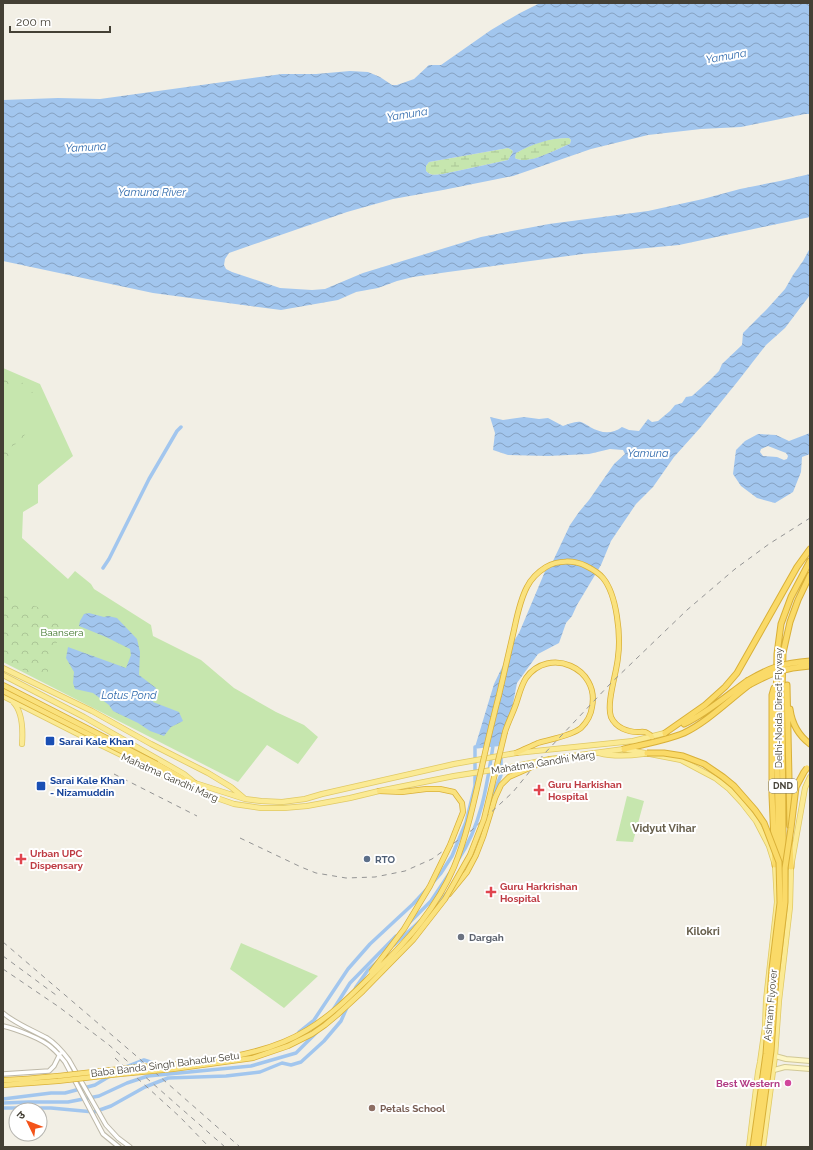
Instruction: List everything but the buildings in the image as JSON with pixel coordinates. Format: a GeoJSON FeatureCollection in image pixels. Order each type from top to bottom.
{"type":"FeatureCollection","features":[{"type":"Feature","properties":{"kind":"highway"},"geometry":{"type":"LineString","coordinates":[[664,733],[705,705],[725,687],[737,673],[797,567],[810,549]]}},
{"type":"Feature","properties":{"kind":"highway","name":"Delhi-Noida Direct Flyway"},"geometry":{"type":"LineString","coordinates":[[777,864],[777,654],[781,624],[791,596],[810,560]]}},
{"type":"Feature","properties":{"kind":"highway","name":"Baba Banda Singh Bahadur Setu"},"geometry":{"type":"LineString","coordinates":[[3,1080],[27,1079],[184,1063],[256,1052],[282,1043],[307,1031],[329,1015],[359,987],[400,948],[411,935],[430,910],[453,870],[472,814],[518,612],[527,587],[534,577],[546,567],[560,562],[579,563],[593,569],[609,586],[619,635],[618,657],[610,698],[611,717],[618,726],[628,731],[645,732],[652,737]]}},
{"type":"Feature","properties":{"kind":"highway"},"geometry":{"type":"LineString","coordinates":[[810,575],[798,600],[790,622],[783,653],[793,724],[802,737],[810,744]]}},
{"type":"Feature","properties":{"kind":"highway","name":"Delhi-Noida Direct Flyway"},"geometry":{"type":"LineString","coordinates":[[783,653],[783,831],[785,868]]}},
{"type":"Feature","properties":{"kind":"highway"},"geometry":{"type":"LineString","coordinates":[[664,733],[699,716],[764,671],[779,665],[810,661]]}},
{"type":"Feature","properties":{"kind":"highway","name":"Baba Banda Singh Bahadur Setu"},"geometry":{"type":"LineString","coordinates":[[3,1085],[173,1070],[226,1063],[253,1058],[288,1046],[312,1034],[325,1025],[350,1003],[413,940],[445,899],[463,870],[477,840],[484,819],[505,732],[521,688],[526,679],[532,672],[546,663],[564,664],[575,668],[584,676],[590,687],[593,698],[591,710],[586,722],[577,731],[536,744],[514,753]]}},
{"type":"Feature","properties":{"kind":"highway"},"geometry":{"type":"LineString","coordinates":[[624,749],[684,733],[712,714],[748,683],[780,670],[810,666]]}},
{"type":"Feature","properties":{"kind":"highway"},"geometry":{"type":"LineString","coordinates":[[776,678],[772,695],[772,795],[777,864]]}},
{"type":"Feature","properties":{"kind":"highway"},"geometry":{"type":"LineString","coordinates":[[3,685],[156,766],[184,783]]}},
{"type":"Feature","properties":{"kind":"highway"},"geometry":{"type":"LineString","coordinates":[[787,685],[788,792],[791,867]]}},
{"type":"Feature","properties":{"kind":"highway"},"geometry":{"type":"LineString","coordinates":[[3,690],[156,766],[195,783]]}},
{"type":"Feature","properties":{"kind":"highway"},"geometry":{"type":"LineString","coordinates":[[647,753],[664,752],[683,756],[704,764],[734,786],[764,823],[777,864]]}},
{"type":"Feature","properties":{"kind":"highway"},"geometry":{"type":"LineString","coordinates":[[445,899],[467,872],[476,855],[500,785],[509,777],[550,759]]}},
{"type":"Feature","properties":{"kind":"highway"},"geometry":{"type":"LineString","coordinates":[[785,868],[792,828],[796,787],[804,772],[809,767]]}},
{"type":"Feature","properties":{"kind":"highway"},"geometry":{"type":"LineString","coordinates":[[359,987],[386,955],[430,886],[450,845],[463,812],[462,803],[454,792],[440,789],[402,792],[379,791]]}},
{"type":"Feature","properties":{"kind":"highway","name":"Ashram Flyover"},"geometry":{"type":"LineString","coordinates":[[753,1147],[766,1054],[772,969],[780,903],[777,864]]}},
{"type":"Feature","properties":{"kind":"highway","name":"Ashram Flyover"},"geometry":{"type":"LineString","coordinates":[[758,1147],[770,1052],[776,977],[785,902],[785,868]]}},
{"type":"Feature","properties":{"kind":"main road"},"geometry":{"type":"LineString","coordinates":[[3,668],[92,712],[208,773],[231,787],[245,799]]}},
{"type":"Feature","properties":{"kind":"main road","name":"Mahatma Gandhi Marg"},"geometry":{"type":"LineString","coordinates":[[3,675],[184,774],[195,783],[245,799],[261,801],[282,802],[305,798],[454,764],[514,753],[633,741],[664,733]]}},
{"type":"Feature","properties":{"kind":"main road","name":"Mahatma Gandhi Marg"},"geometry":{"type":"LineString","coordinates":[[3,696],[76,734],[173,781],[184,783],[223,801],[261,808],[307,806],[454,776],[550,759],[624,749],[647,753]]}},
{"type":"Feature","properties":{"kind":"main road"},"geometry":{"type":"LineString","coordinates":[[10,699],[18,709],[22,730],[22,744]]}},
{"type":"Feature","properties":{"kind":"main road"},"geometry":{"type":"LineString","coordinates":[[76,734],[84,718]]}},
{"type":"Feature","properties":{"kind":"main road"},"geometry":{"type":"LineString","coordinates":[[597,753],[611,756],[621,756],[647,753]]}},
{"type":"Feature","properties":{"kind":"main road"},"geometry":{"type":"LineString","coordinates":[[763,1147],[774,1070],[790,907],[791,867],[805,788],[810,777]]}},
{"type":"Feature","properties":{"kind":"main road"},"geometry":{"type":"LineString","coordinates":[[749,1147],[765,1027],[777,902],[777,864]]}},
{"type":"Feature","properties":{"kind":"main road"},"geometry":{"type":"LineString","coordinates":[[769,977],[782,978]]}},
{"type":"Feature","properties":{"kind":"main road"},"geometry":{"type":"LineString","coordinates":[[775,1056],[786,1060],[810,1061]]}},
{"type":"Feature","properties":{"kind":"main road"},"geometry":{"type":"LineString","coordinates":[[774,1070],[785,1067],[810,1069]]}},
{"type":"Feature","properties":{"kind":"main road"},"geometry":{"type":"LineString","coordinates":[[750,1132],[765,1134]]}},
{"type":"Feature","properties":{"kind":"street"},"geometry":{"type":"LineString","coordinates":[[3,1013],[11,1019],[47,1038],[65,1062],[102,1134],[119,1147]]}},
{"type":"Feature","properties":{"kind":"street"},"geometry":{"type":"LineString","coordinates":[[3,1026],[15,1029],[47,1044],[69,1060],[106,1125],[118,1138],[130,1147]]}},
{"type":"Feature","properties":{"kind":"street"},"geometry":{"type":"LineString","coordinates":[[3,1074],[49,1071],[54,1066],[60,1054]]}},
{"type":"Feature","properties":{"kind":"street"},"geometry":{"type":"LineString","coordinates":[[70,1074],[76,1073]]}},
{"type":"Feature","properties":{"kind":"street"},"geometry":{"type":"LineString","coordinates":[[3,1085],[79,1078]]}},
{"type":"Feature","properties":{"kind":"green space"},"geometry":{"type":"Polygon","coordinates":[[[569,138],[571,140],[570,144],[542,156],[528,160],[515,158],[516,153],[529,146],[548,140],[569,138]]]}},
{"type":"Feature","properties":{"kind":"green space"},"geometry":{"type":"Polygon","coordinates":[[[508,148],[513,152],[508,160],[436,175],[426,171],[426,166],[429,162],[508,148]]]}},
{"type":"Feature","properties":{"kind":"green space","name":"Baansera"},"geometry":{"type":"Polygon","coordinates":[[[3,368],[40,384],[73,456],[38,485],[38,503],[23,512],[22,538],[68,579],[75,571],[91,584],[94,589],[151,625],[153,636],[201,660],[234,688],[276,712],[304,725],[318,737],[298,764],[267,745],[238,782],[3,662],[3,368]]]}},
{"type":"Feature","properties":{"kind":"green space"},"geometry":{"type":"Polygon","coordinates":[[[3,374],[17,379],[36,396],[31,400],[18,389],[3,383],[3,374]]]}},
{"type":"Feature","properties":{"kind":"green space"},"geometry":{"type":"Polygon","coordinates":[[[25,432],[26,433],[16,444],[8,448],[11,454],[3,462],[3,447],[14,441],[25,432]]]}},
{"type":"Feature","properties":{"kind":"green space"},"geometry":{"type":"Polygon","coordinates":[[[3,593],[50,612],[64,622],[45,681],[3,660],[3,593]]]}},
{"type":"Feature","properties":{"kind":"green space"},"geometry":{"type":"Polygon","coordinates":[[[627,796],[644,801],[633,842],[616,841],[627,796]]]}},
{"type":"Feature","properties":{"kind":"green space"},"geometry":{"type":"Polygon","coordinates":[[[241,943],[318,976],[284,1008],[230,969],[241,943]]]}},
{"type":"Feature","properties":{"kind":"water","name":"Yamuna River"},"geometry":{"type":"Polygon","coordinates":[[[540,3],[810,3],[810,114],[741,127],[701,129],[648,135],[591,149],[513,176],[393,199],[347,212],[229,253],[225,259],[224,265],[226,269],[280,288],[312,290],[325,289],[363,273],[481,237],[549,224],[648,211],[810,174],[810,217],[679,245],[583,254],[413,277],[378,288],[356,292],[338,300],[281,310],[153,293],[3,261],[3,100],[58,98],[100,99],[282,74],[316,74],[350,71],[368,72],[380,77],[392,85],[397,85],[414,79],[429,65],[441,65],[491,30],[540,3]],[[569,138],[548,140],[535,144],[516,153],[515,158],[527,160],[542,156],[570,144],[571,140],[569,138]],[[508,148],[429,162],[426,166],[426,171],[436,175],[508,160],[513,152],[508,148]]]}},
{"type":"Feature","properties":{"kind":"water","name":"Yamuna"},"geometry":{"type":"Polygon","coordinates":[[[810,248],[810,295],[785,328],[766,345],[700,428],[674,457],[653,487],[636,504],[611,541],[601,565],[572,616],[566,623],[559,643],[538,654],[517,683],[511,714],[502,744],[475,747],[494,684],[507,657],[510,647],[519,633],[546,569],[553,561],[570,525],[614,464],[625,454],[623,450],[610,449],[589,454],[548,456],[508,455],[493,450],[495,433],[490,417],[503,420],[524,417],[539,419],[548,418],[563,426],[574,422],[581,422],[602,432],[618,430],[622,427],[629,430],[639,431],[648,419],[652,422],[658,421],[675,405],[682,403],[686,397],[692,396],[710,380],[719,371],[722,364],[742,345],[743,333],[785,289],[810,248]]]}},
{"type":"Feature","properties":{"kind":"water"},"geometry":{"type":"Polygon","coordinates":[[[810,433],[810,454],[802,457],[801,472],[793,492],[775,503],[757,498],[741,486],[733,474],[736,450],[745,441],[758,434],[776,435],[789,441],[810,433]],[[768,446],[761,449],[760,452],[763,456],[777,457],[784,460],[787,459],[788,456],[786,453],[768,446]]]}},
{"type":"Feature","properties":{"kind":"water","name":"Lotus Pond"},"geometry":{"type":"Polygon","coordinates":[[[89,613],[104,617],[108,616],[117,618],[137,639],[140,652],[139,675],[156,688],[153,702],[179,712],[183,721],[171,727],[164,736],[150,731],[138,723],[113,711],[109,705],[93,693],[75,689],[73,683],[74,672],[66,658],[68,647],[126,668],[131,655],[130,649],[79,626],[84,614],[89,613]]]}},
{"type":"Feature","properties":{"kind":"waterway"},"geometry":{"type":"LineString","coordinates":[[103,568],[149,479],[177,431],[181,427]]}},
{"type":"Feature","properties":{"kind":"waterway"},"geometry":{"type":"LineString","coordinates":[[434,881],[452,856],[466,822],[475,786],[475,747],[502,744],[502,746]]}},
{"type":"Feature","properties":{"kind":"waterway"},"geometry":{"type":"LineString","coordinates":[[458,860],[466,847],[478,820],[493,746]]}},
{"type":"Feature","properties":{"kind":"waterway"},"geometry":{"type":"LineString","coordinates":[[489,804],[501,775],[501,754]]}},
{"type":"Feature","properties":{"kind":"waterway"},"geometry":{"type":"LineString","coordinates":[[409,923],[431,901],[449,874]]}},
{"type":"Feature","properties":{"kind":"waterway"},"geometry":{"type":"LineString","coordinates":[[299,1032],[314,1020],[348,969],[370,944],[426,890]]}},
{"type":"Feature","properties":{"kind":"waterway"},"geometry":{"type":"LineString","coordinates":[[430,912],[438,905],[446,894]]}},
{"type":"Feature","properties":{"kind":"waterway"},"geometry":{"type":"LineString","coordinates":[[394,945],[420,921]]}},
{"type":"Feature","properties":{"kind":"waterway"},"geometry":{"type":"LineString","coordinates":[[333,1010],[350,983],[396,936]]}},
{"type":"Feature","properties":{"kind":"waterway"},"geometry":{"type":"LineString","coordinates":[[3,1108],[51,1108],[94,1112],[111,1106],[145,1087],[168,1078],[226,1076],[260,1072],[282,1063],[291,1065],[301,1062],[324,1041],[341,1021],[356,987],[368,970],[378,961]]}},
{"type":"Feature","properties":{"kind":"waterway"},"geometry":{"type":"LineString","coordinates":[[3,1103],[68,1102],[99,1096],[127,1083],[148,1076],[251,1066],[296,1053],[318,1031]]}},
{"type":"Feature","properties":{"kind":"waterway"},"geometry":{"type":"LineString","coordinates":[[245,1057],[261,1053],[269,1049]]}},
{"type":"Feature","properties":{"kind":"waterway"},"geometry":{"type":"LineString","coordinates":[[126,1067],[144,1060],[160,1065]]}},
{"type":"Feature","properties":{"kind":"waterway"},"geometry":{"type":"LineString","coordinates":[[3,1099],[51,1093],[65,1093],[95,1085],[120,1070]]}},
{"type":"Feature","properties":{"kind":"railway"},"geometry":{"type":"LineString","coordinates":[[240,838],[316,873],[346,878],[375,877],[405,871],[432,859],[472,830],[513,792],[544,754],[610,684],[687,610],[735,569],[769,544],[810,518]]}},
{"type":"Feature","properties":{"kind":"railway"},"geometry":{"type":"LineString","coordinates":[[114,774],[197,816]]}},
{"type":"Feature","properties":{"kind":"railway"},"geometry":{"type":"LineString","coordinates":[[3,942],[240,1147]]}},
{"type":"Feature","properties":{"kind":"railway"},"geometry":{"type":"LineString","coordinates":[[3,956],[56,995]]}},
{"type":"Feature","properties":{"kind":"railway"},"geometry":{"type":"LineString","coordinates":[[3,969],[59,1007],[109,1045],[225,1147]]}},
{"type":"Feature","properties":{"kind":"railway"},"geometry":{"type":"LineString","coordinates":[[115,1058],[180,1117],[209,1147]]}},
{"type":"Feature","properties":{"kind":"place","name":"Sarai Kale Khan"},"geometry":{"type":"Point","coordinates":[50,741]}},
{"type":"Feature","properties":{"kind":"place","name":"Sarai Kale Khan - Nizamuddin"},"geometry":{"type":"Point","coordinates":[41,786]}},
{"type":"Feature","properties":{"kind":"place","name":"Guru Harkishan Hospital"},"geometry":{"type":"Point","coordinates":[539,790]}},
{"type":"Feature","properties":{"kind":"place","name":"Urban UPC Dispensary"},"geometry":{"type":"Point","coordinates":[21,859]}},
{"type":"Feature","properties":{"kind":"place","name":"RTO"},"geometry":{"type":"Point","coordinates":[367,859]}},
{"type":"Feature","properties":{"kind":"place","name":"Guru Harkrishan Hospital"},"geometry":{"type":"Point","coordinates":[491,892]}},
{"type":"Feature","properties":{"kind":"place","name":"Dargah"},"geometry":{"type":"Point","coordinates":[461,937]}},
{"type":"Feature","properties":{"kind":"place","name":"Best Western"},"geometry":{"type":"Point","coordinates":[788,1083]}},
{"type":"Feature","properties":{"kind":"place","name":"Petals School"},"geometry":{"type":"Point","coordinates":[372,1108]}},
{"type":"Feature","properties":{"kind":"district","name":"Vidyut Vihar"},"geometry":{"type":"Point","coordinates":[664,828]}},
{"type":"Feature","properties":{"kind":"district","name":"Kilokri"},"geometry":{"type":"Point","coordinates":[703,931]}}]}
